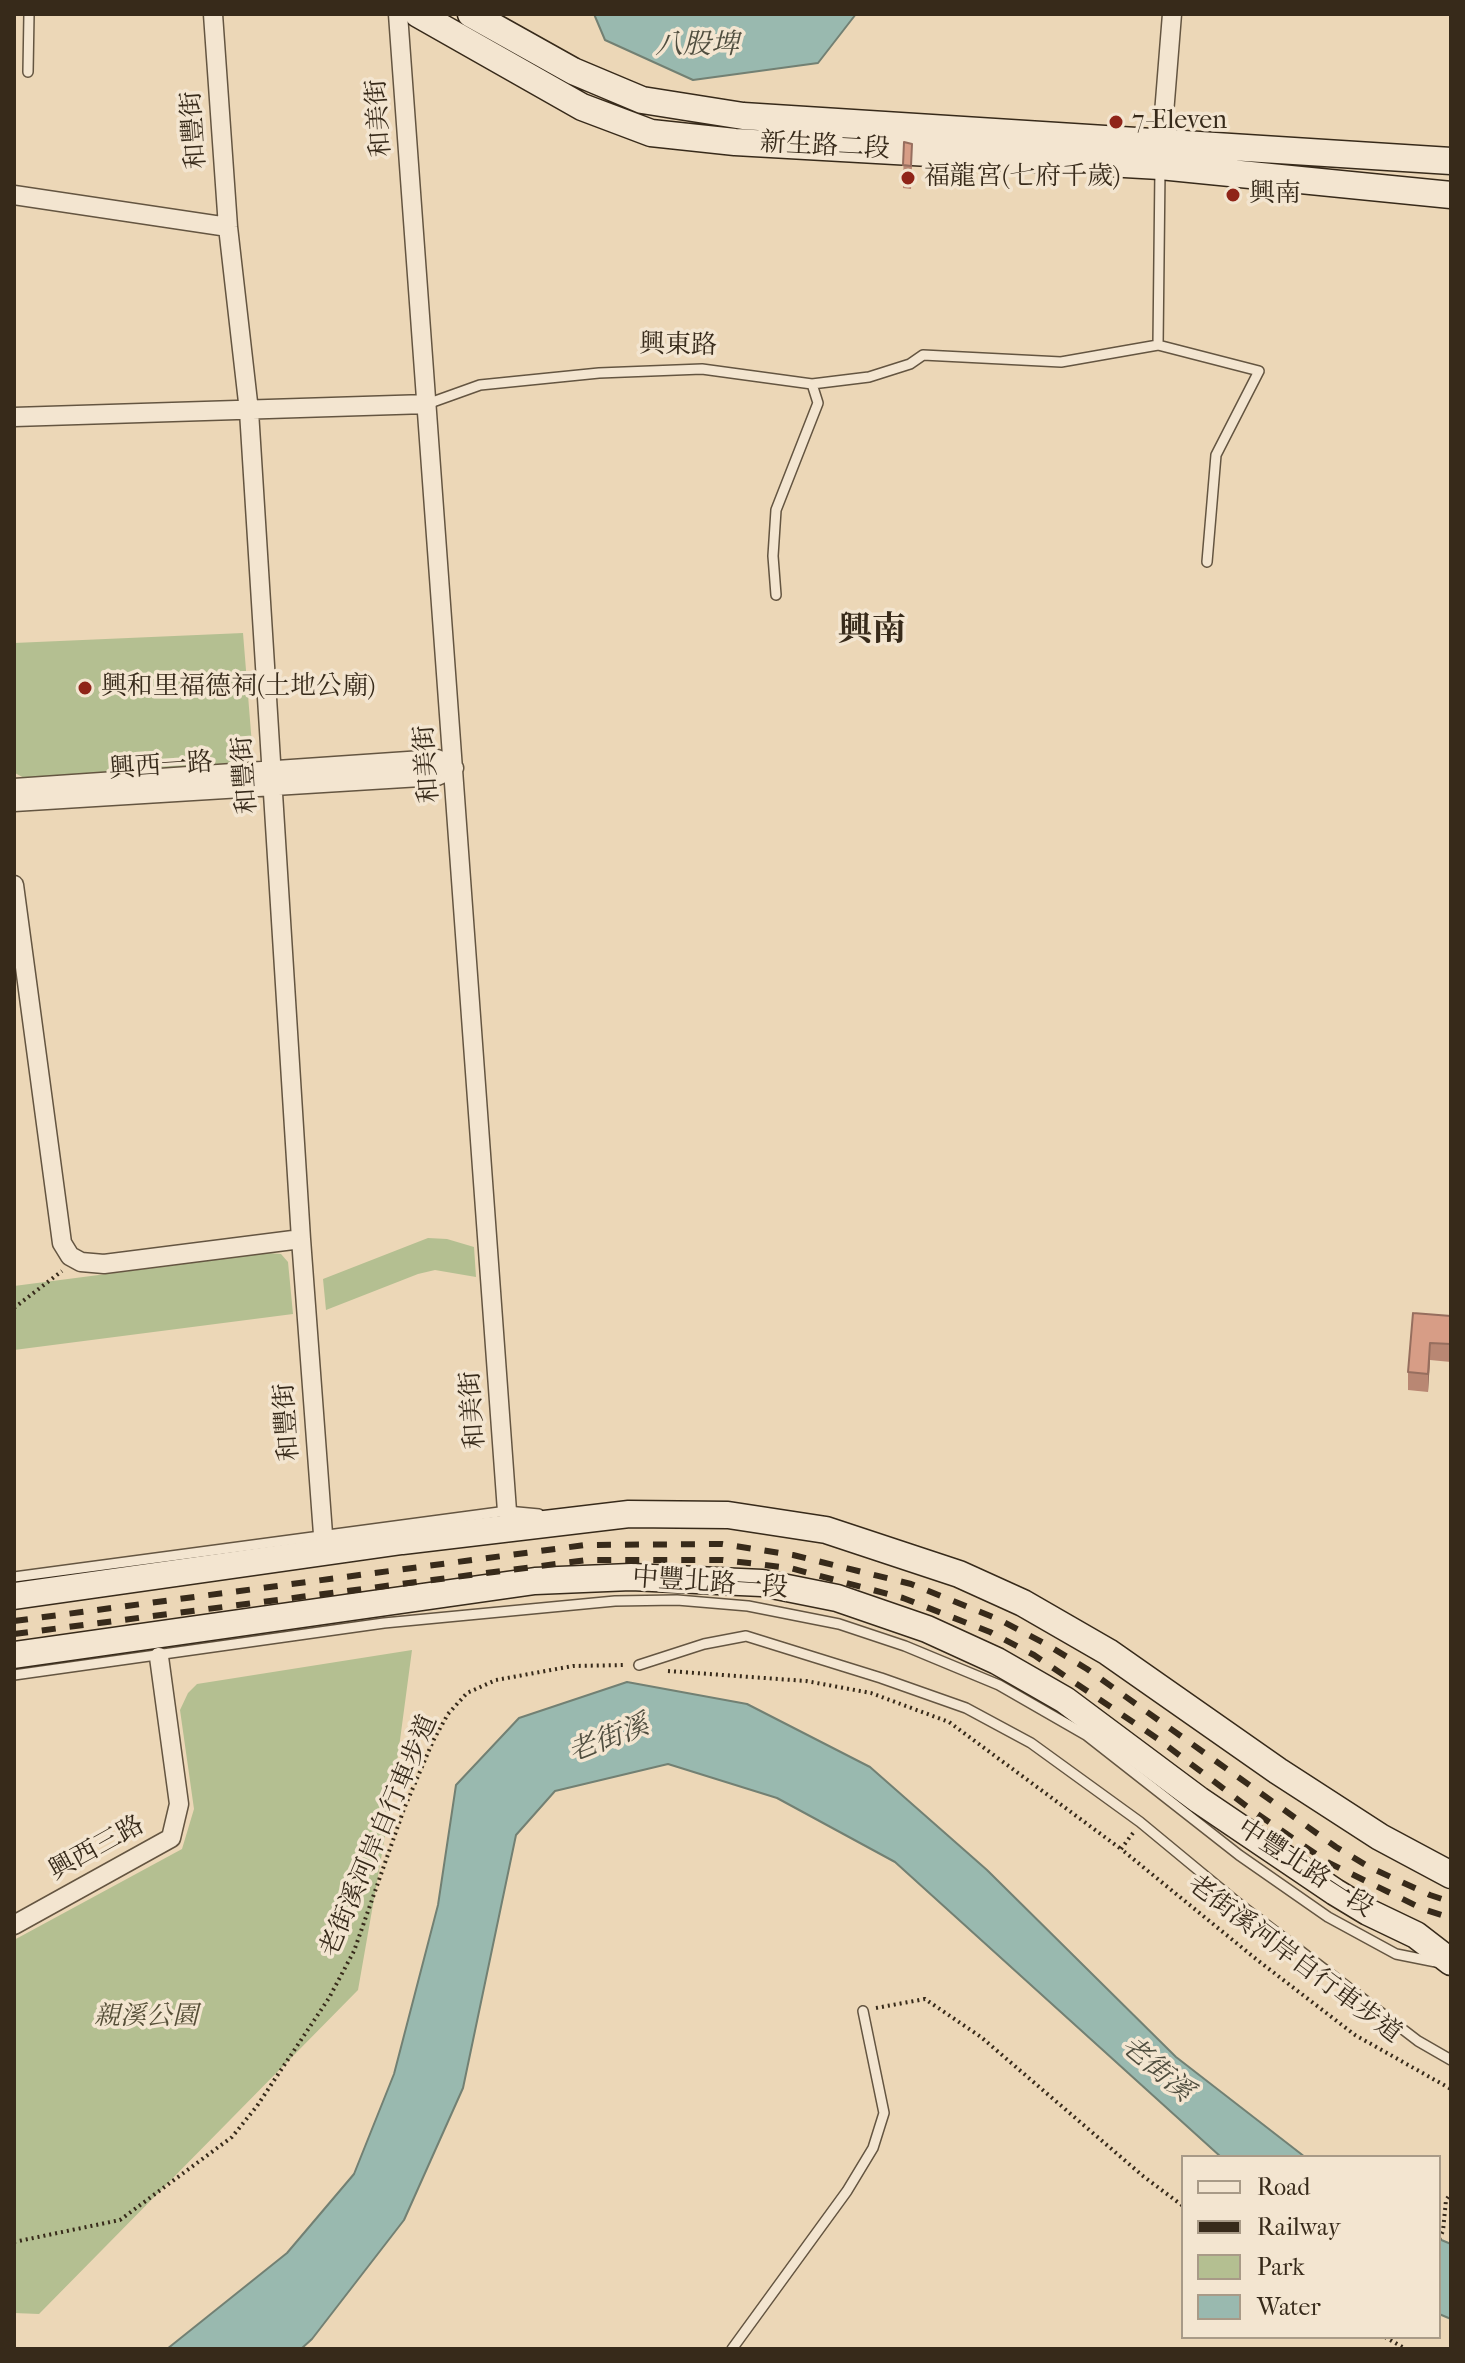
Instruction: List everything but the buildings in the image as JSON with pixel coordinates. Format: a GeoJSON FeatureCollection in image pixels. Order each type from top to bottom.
{"type":"FeatureCollection","features":[{"type":"Feature","properties":{"kind":"main road","name":"新生路二段"},"geometry":{"type":"LineString","coordinates":[[418,14],[582,107],[651,133],[735,142],[1451,161]]}},
{"type":"Feature","properties":{"kind":"main road","name":"新生路二段"},"geometry":{"type":"LineString","coordinates":[[471,14],[573,71],[642,100],[743,116],[1161,153],[1451,195]]}},
{"type":"Feature","properties":{"kind":"main road"},"geometry":{"type":"LineString","coordinates":[[14,1596],[402,1541],[629,1514],[728,1515],[826,1530],[959,1574],[1023,1603],[1108,1652],[1278,1771],[1380,1837],[1451,1875]]}},
{"type":"Feature","properties":{"kind":"main road","name":"中豐北路一段"},"geometry":{"type":"LineString","coordinates":[[14,1655],[535,1581],[631,1577],[762,1583],[837,1598],[927,1629],[997,1661],[1065,1700],[1199,1800],[1368,1912],[1416,1935],[1451,1963]]}},
{"type":"Feature","properties":{"kind":"street","name":"和豐街"},"geometry":{"type":"LineString","coordinates":[[213,14],[228,227],[249,411],[301,1239],[323,1534]]}},
{"type":"Feature","properties":{"kind":"street","name":"和美街"},"geometry":{"type":"LineString","coordinates":[[398,14],[507,1511]]}},
{"type":"Feature","properties":{"kind":"street"},"geometry":{"type":"LineString","coordinates":[[1161,153],[1172,14]]}},
{"type":"Feature","properties":{"kind":"street"},"geometry":{"type":"LineString","coordinates":[[14,195],[228,227]]}},
{"type":"Feature","properties":{"kind":"street","name":"興東路"},"geometry":{"type":"LineString","coordinates":[[14,417],[427,404]]}},
{"type":"Feature","properties":{"kind":"street","name":"興西一路"},"geometry":{"type":"LineString","coordinates":[[14,802],[272,778],[437,776],[454,768]]}},
{"type":"Feature","properties":{"kind":"street"},"geometry":{"type":"LineString","coordinates":[[14,788],[272,778]]}},
{"type":"Feature","properties":{"kind":"street"},"geometry":{"type":"LineString","coordinates":[[14,885],[62,1243],[70,1256],[104,1264],[301,1239]]}},
{"type":"Feature","properties":{"kind":"street","name":"興西三路"},"geometry":{"type":"LineString","coordinates":[[14,1925],[171,1838],[179,1804],[159,1657]]}},
{"type":"Feature","properties":{"kind":"lane"},"geometry":{"type":"LineString","coordinates":[[28,72],[29,14]]}},
{"type":"Feature","properties":{"kind":"lane"},"geometry":{"type":"LineString","coordinates":[[1161,153],[1158,345],[1259,371],[1216,455],[1207,562]]}},
{"type":"Feature","properties":{"kind":"lane","name":"興東路"},"geometry":{"type":"LineString","coordinates":[[427,404],[480,385],[599,373],[702,369],[812,384],[869,377],[910,364],[923,355],[1061,362],[1158,345]]}},
{"type":"Feature","properties":{"kind":"lane"},"geometry":{"type":"LineString","coordinates":[[776,595],[773,556],[776,510],[818,403],[812,384]]}},
{"type":"Feature","properties":{"kind":"lane"},"geometry":{"type":"LineString","coordinates":[[14,1577],[507,1511],[586,1519]]}},
{"type":"Feature","properties":{"kind":"lane","name":"中豐北路一段"},"geometry":{"type":"LineString","coordinates":[[14,1675],[384,1623],[615,1601],[677,1600],[748,1606],[839,1624],[905,1646],[999,1685],[1086,1735],[1239,1855],[1328,1917],[1396,1954],[1451,1963]]}},
{"type":"Feature","properties":{"kind":"lane"},"geometry":{"type":"LineString","coordinates":[[639,1665],[704,1644],[746,1636],[966,1708],[1031,1743],[1140,1822],[1238,1903],[1418,2041],[1451,2060]]}},
{"type":"Feature","properties":{"kind":"lane"},"geometry":{"type":"LineString","coordinates":[[732,2349],[847,2191],[873,2148],[884,2113],[863,2011]]}},
{"type":"Feature","properties":{"kind":"path"},"geometry":{"type":"LineString","coordinates":[[14,1308],[76,1259]]}},
{"type":"Feature","properties":{"kind":"path","name":"老街溪河岸自行車步道"},"geometry":{"type":"LineString","coordinates":[[14,2242],[120,2220],[232,2137],[257,2106],[329,1998],[354,1951],[404,1809],[448,1714],[467,1693],[496,1680],[573,1666],[639,1665],[655,1671],[806,1681],[858,1691],[949,1722],[1121,1849],[1355,2035],[1451,2089]]}},
{"type":"Feature","properties":{"kind":"path"},"geometry":{"type":"LineString","coordinates":[[1121,1849],[1140,1822]]}},
{"type":"Feature","properties":{"kind":"path"},"geometry":{"type":"LineString","coordinates":[[863,2011],[925,1999],[981,2037],[1143,2176],[1181,2204]]}},
{"type":"Feature","properties":{"kind":"path"},"geometry":{"type":"LineString","coordinates":[[1441,2235],[1446,2200],[1451,2193]]}},
{"type":"Feature","properties":{"kind":"path"},"geometry":{"type":"LineString","coordinates":[[1395,2340],[1406,2349]]}},
{"type":"Feature","properties":{"kind":"green space"},"geometry":{"type":"Polygon","coordinates":[[[243,633],[252,745],[242,763],[26,779],[15,773],[14,643],[243,633]]]}},
{"type":"Feature","properties":{"kind":"green space"},"geometry":{"type":"Polygon","coordinates":[[[428,1238],[447,1239],[474,1247],[476,1277],[435,1270],[326,1310],[323,1279],[428,1238]]]}},
{"type":"Feature","properties":{"kind":"green space"},"geometry":{"type":"Polygon","coordinates":[[[268,1253],[281,1254],[288,1262],[293,1314],[14,1350],[14,1286],[268,1253]]]}},
{"type":"Feature","properties":{"kind":"green space","name":"親溪公園"},"geometry":{"type":"Polygon","coordinates":[[[412,1650],[394,1785],[358,1990],[39,2314],[14,2313],[14,1940],[182,1849],[194,1809],[180,1710],[188,1693],[197,1684],[412,1650]]]}},
{"type":"Feature","properties":{"kind":"water","name":"八股埤"},"geometry":{"type":"Polygon","coordinates":[[[594,14],[856,14],[818,63],[693,80],[605,40],[594,14]]]}},
{"type":"Feature","properties":{"kind":"water","name":"老街溪"},"geometry":{"type":"Polygon","coordinates":[[[627,1682],[747,1704],[870,1767],[987,1870],[1176,2057],[1302,2155],[1219,2155],[895,1862],[777,1798],[668,1764],[555,1791],[516,1835],[463,2088],[404,2220],[312,2339],[301,2349],[167,2349],[287,2253],[354,2174],[394,2074],[438,1905],[456,1785],[519,1718],[627,1682]]]}},
{"type":"Feature","properties":{"kind":"water"},"geometry":{"type":"Polygon","coordinates":[[[1441,2240],[1451,2244],[1451,2319],[1441,2315],[1441,2240]]]}},
{"type":"Feature","properties":{"kind":"railway"},"geometry":{"type":"LineString","coordinates":[[14,1621],[585,1545],[722,1544],[793,1555],[911,1584],[998,1619],[1044,1643],[1087,1669],[1336,1847],[1369,1867],[1451,1902]]}},
{"type":"Feature","properties":{"kind":"railway"},"geometry":{"type":"LineString","coordinates":[[14,1634],[587,1560],[723,1560],[790,1568],[903,1598],[990,1632],[1034,1655],[1158,1739],[1253,1811],[1329,1863],[1423,1909],[1451,1918]]}},
{"type":"Feature","properties":{"kind":"place","name":"7-Eleven"},"geometry":{"type":"Point","coordinates":[1116,122]}},
{"type":"Feature","properties":{"kind":"place","name":"福龍宮(七府千歲)"},"geometry":{"type":"Point","coordinates":[908,178]}},
{"type":"Feature","properties":{"kind":"place","name":"興南"},"geometry":{"type":"Point","coordinates":[1233,195]}},
{"type":"Feature","properties":{"kind":"place","name":"興和里福德祠(土地公廟)"},"geometry":{"type":"Point","coordinates":[85,688]}},
{"type":"Feature","properties":{"kind":"district","name":"興南"},"geometry":{"type":"Point","coordinates":[872,632]}}]}
